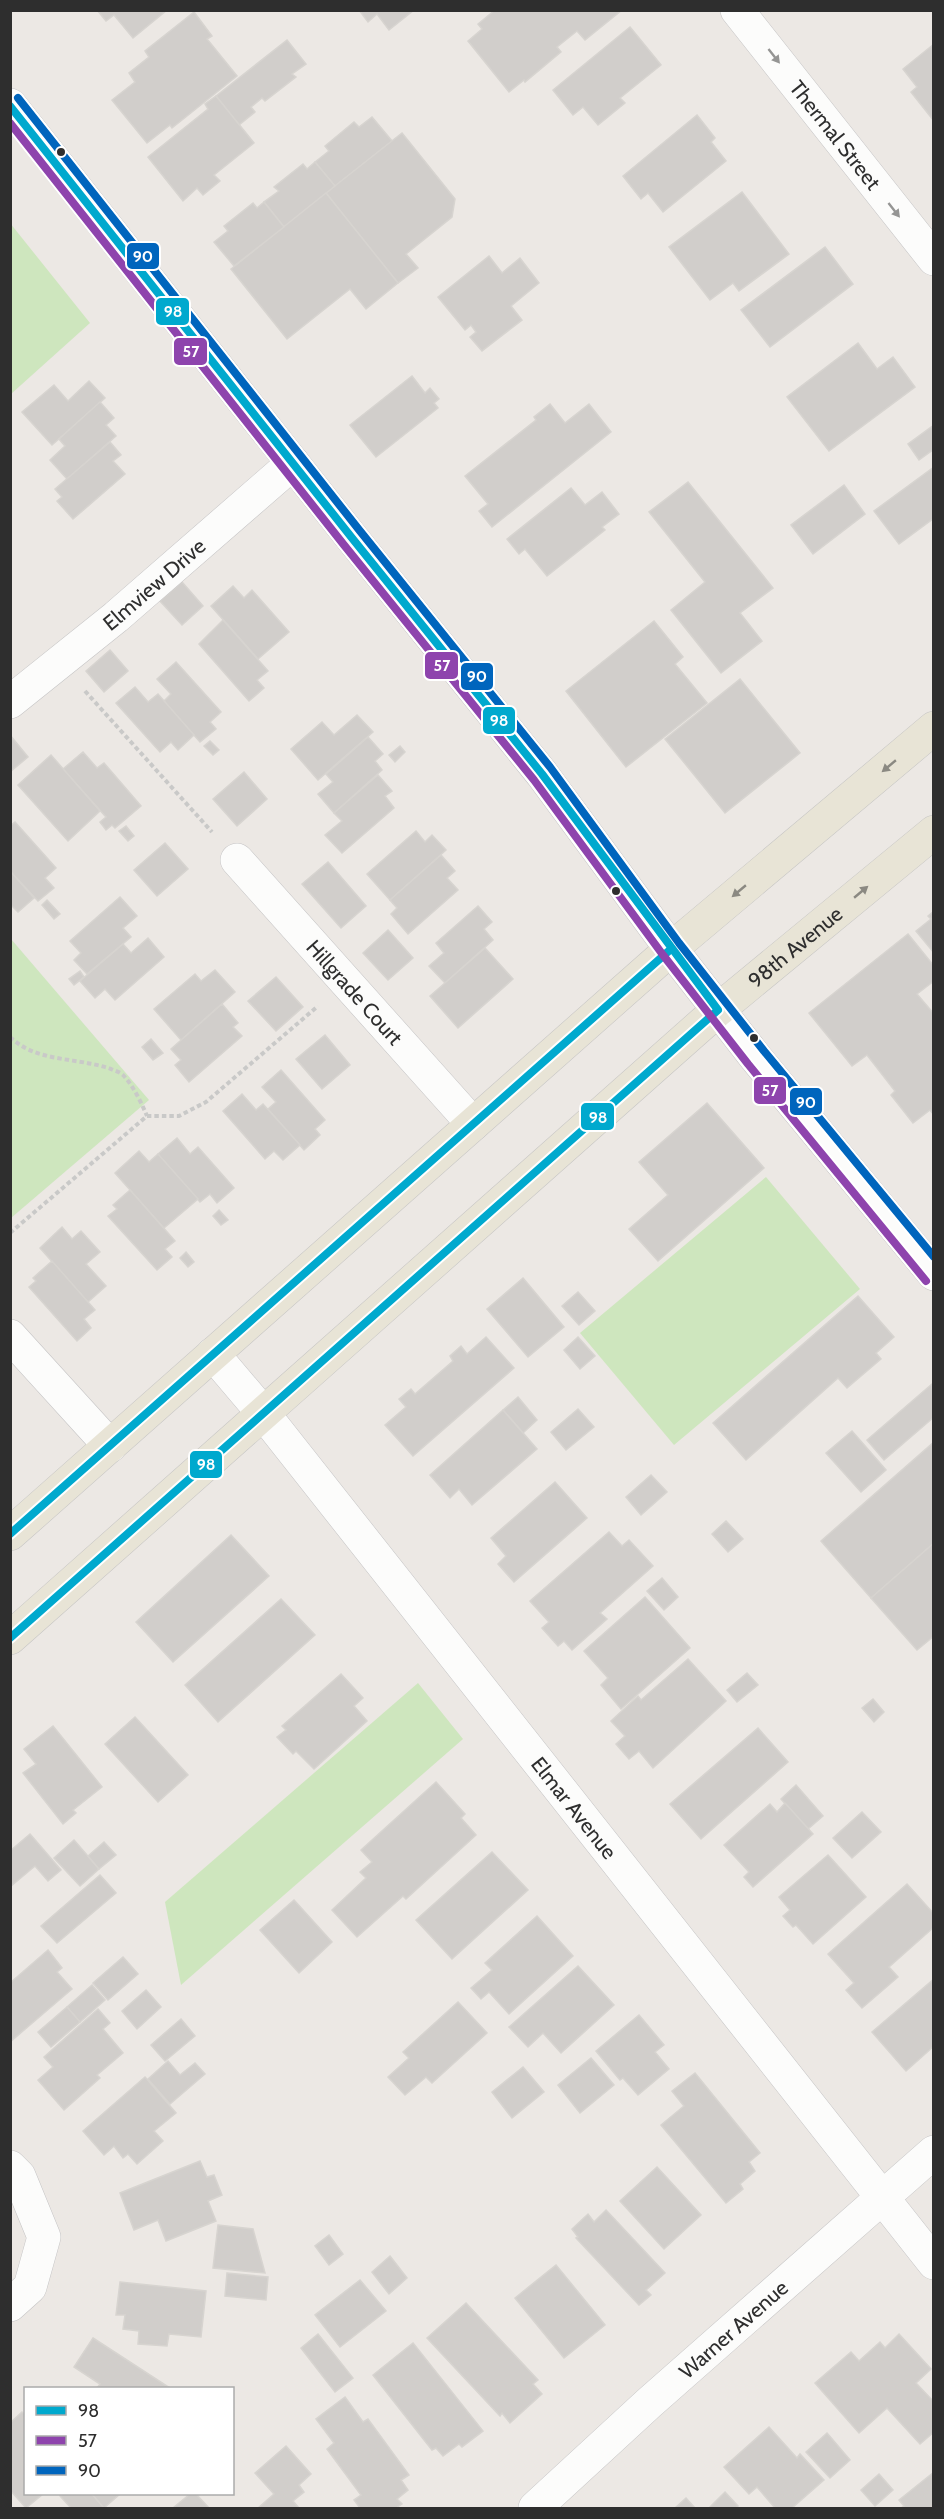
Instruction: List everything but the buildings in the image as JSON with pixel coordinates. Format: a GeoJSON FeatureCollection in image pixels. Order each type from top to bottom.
{"type":"FeatureCollection","features":[{"type":"Feature","properties":{"kind":"main road"},"geometry":{"type":"LineString","coordinates":[[10,1534],[671,949],[933,728]]}},
{"type":"Feature","properties":{"kind":"main road","name":"98th Avenue"},"geometry":{"type":"LineString","coordinates":[[10,1638],[718,1010],[933,832]]}},
{"type":"Feature","properties":{"kind":"street","name":"Thermal Street"},"geometry":{"type":"LineString","coordinates":[[737,10],[933,259]]}},
{"type":"Feature","properties":{"kind":"street"},"geometry":{"type":"LineString","coordinates":[[10,105],[542,774],[718,1010],[933,1274]]}},
{"type":"Feature","properties":{"kind":"street","name":"Elmview Drive"},"geometry":{"type":"LineString","coordinates":[[10,702],[116,617],[293,463]]}},
{"type":"Feature","properties":{"kind":"street","name":"Hillgrade Court"},"geometry":{"type":"LineString","coordinates":[[237,860],[473,1124]]}},
{"type":"Feature","properties":{"kind":"street"},"geometry":{"type":"LineString","coordinates":[[10,1336],[110,1446]]}},
{"type":"Feature","properties":{"kind":"street","name":"Elmar Avenue"},"geometry":{"type":"LineString","coordinates":[[213,1354],[263,1413],[933,2263]]}},
{"type":"Feature","properties":{"kind":"street","name":"Warner Avenue"},"geometry":{"type":"LineString","coordinates":[[535,2508],[649,2403],[933,2152]]}},
{"type":"Feature","properties":{"kind":"street"},"geometry":{"type":"LineString","coordinates":[[10,2167],[19,2176],[44,2237],[30,2287],[10,2304]]}},
{"type":"Feature","properties":{"kind":"path"},"geometry":{"type":"LineString","coordinates":[[61,663],[237,860]]}},
{"type":"Feature","properties":{"kind":"path"},"geometry":{"type":"LineString","coordinates":[[10,1233],[147,1116],[179,1116],[206,1102],[345,982]]}},
{"type":"Feature","properties":{"kind":"path"},"geometry":{"type":"LineString","coordinates":[[10,1036],[21,1047],[59,1059],[97,1064],[122,1074],[136,1093],[147,1116]]}},
{"type":"Feature","properties":{"kind":"green space"},"geometry":{"type":"Polygon","coordinates":[[[10,223],[90,323],[11,394],[10,394],[10,223]]]}},
{"type":"Feature","properties":{"kind":"green space"},"geometry":{"type":"Polygon","coordinates":[[[11,939],[149,1100],[10,1218],[11,939]]]}},
{"type":"Feature","properties":{"kind":"green space"},"geometry":{"type":"Polygon","coordinates":[[[766,1177],[860,1289],[674,1445],[580,1333],[766,1177]]]}},
{"type":"Feature","properties":{"kind":"green space"},"geometry":{"type":"Polygon","coordinates":[[[418,1683],[463,1739],[181,1985],[165,1902],[418,1683]]]}},
{"type":"Feature","properties":{"kind":"transit line","name":"90"},"geometry":{"type":"LineString","coordinates":[[18,98],[360,531],[550,767],[679,943],[764,1051],[934,1257]]}},
{"type":"Feature","properties":{"kind":"transit line","name":"98"},"geometry":{"type":"LineString","coordinates":[[10,106],[542,774],[718,1010],[10,1638]]}},
{"type":"Feature","properties":{"kind":"transit line","name":"57"},"geometry":{"type":"LineString","coordinates":[[10,123],[344,545],[534,780],[663,955],[748,1064],[926,1281]]}},
{"type":"Feature","properties":{"kind":"transit line","name":"98"},"geometry":{"type":"LineString","coordinates":[[10,1534],[671,949]]}}]}
